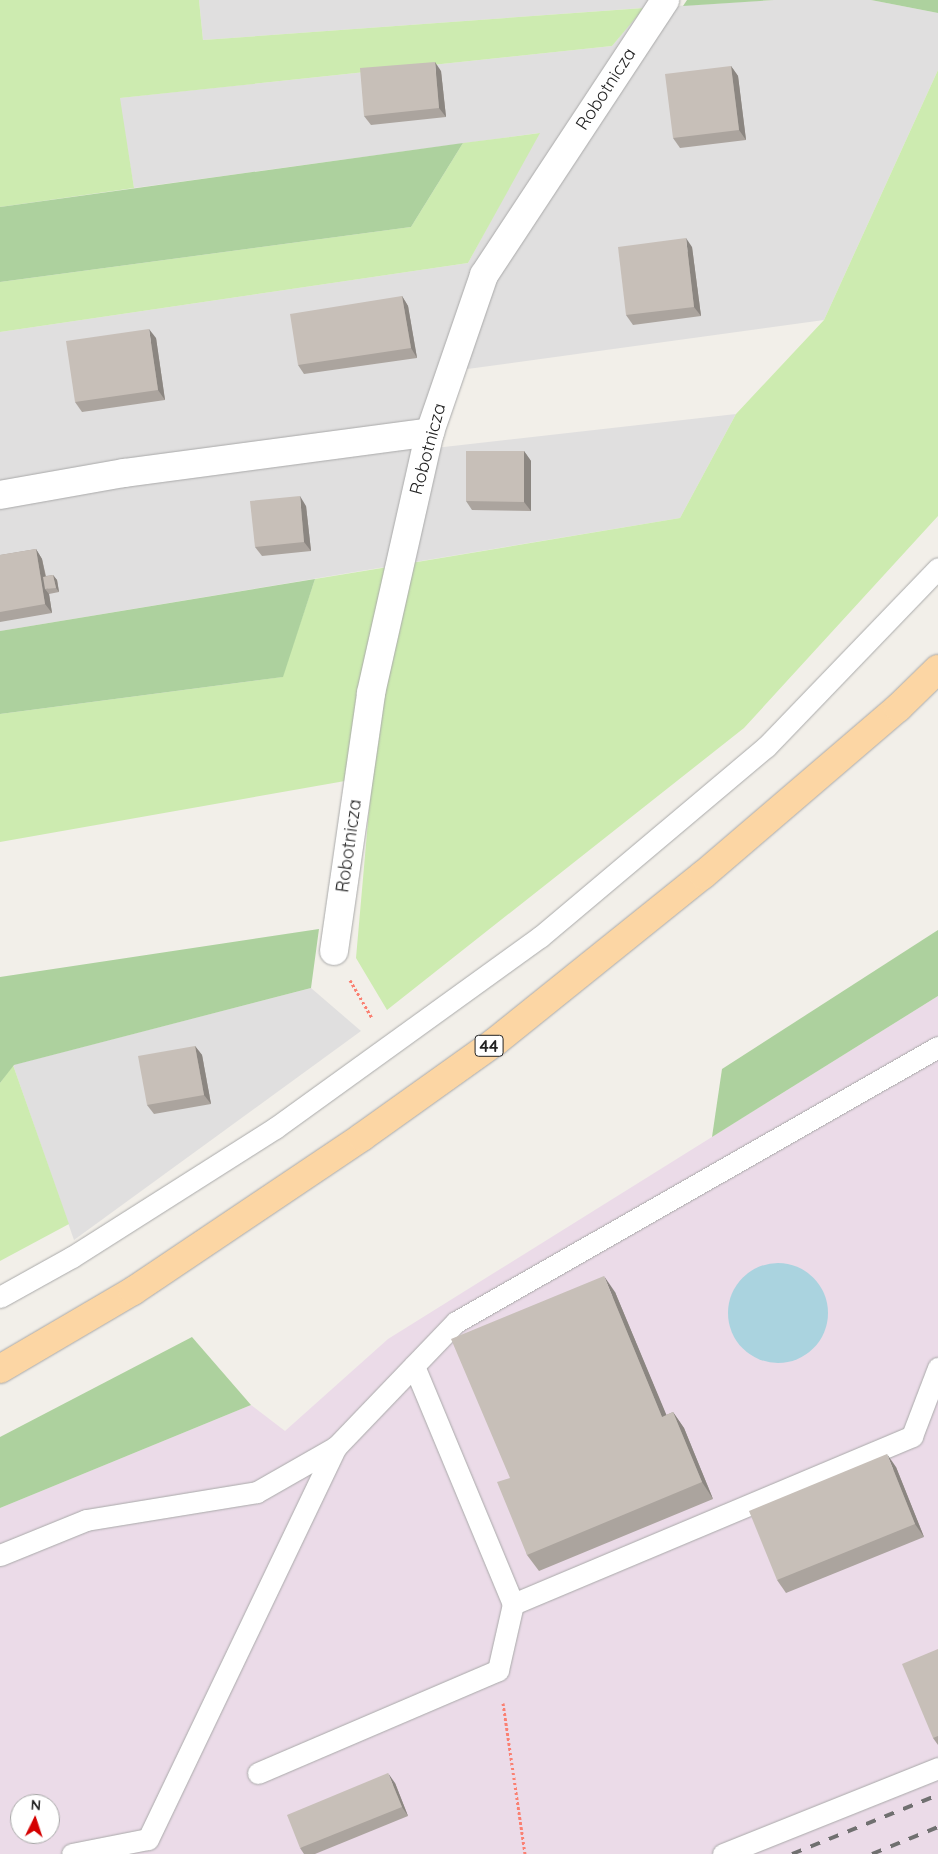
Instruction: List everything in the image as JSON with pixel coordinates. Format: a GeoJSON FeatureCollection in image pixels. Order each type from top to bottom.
{"type":"FeatureCollection","features":[{"type":"Feature","properties":{"kind":"main road","name":"44"},"geometry":{"type":"LineString","coordinates":[[0,1369],[133,1291],[362,1137],[495,1042],[704,875],[898,708],[938,669]]}},
{"type":"Feature","properties":{"kind":"street","name":"Robotnicza"},"geometry":{"type":"LineString","coordinates":[[334,951],[371,693],[430,432],[484,275],[664,0]]}},
{"type":"Feature","properties":{"kind":"street"},"geometry":{"type":"LineString","coordinates":[[0,495],[124,473],[430,432]]}},
{"type":"Feature","properties":{"kind":"lane"},"geometry":{"type":"LineString","coordinates":[[0,1297],[72,1258],[275,1128],[540,937],[766,747],[938,568]]}},
{"type":"Feature","properties":{"kind":"lane"},"geometry":{"type":"LineString","coordinates":[[0,1555],[86,1520],[257,1492],[336,1447],[456,1322],[938,1047]]}},
{"type":"Feature","properties":{"kind":"lane"},"geometry":{"type":"LineString","coordinates":[[258,1773],[498,1670],[513,1604],[414,1366]]}},
{"type":"Feature","properties":{"kind":"lane"},"geometry":{"type":"LineString","coordinates":[[513,1604],[912,1436],[938,1368]]}},
{"type":"Feature","properties":{"kind":"lane"},"geometry":{"type":"LineString","coordinates":[[72,1854],[149,1846],[336,1447]]}},
{"type":"Feature","properties":{"kind":"lane"},"geometry":{"type":"LineString","coordinates":[[723,1854],[938,1768]]}},
{"type":"Feature","properties":{"kind":"path"},"geometry":{"type":"LineString","coordinates":[[334,951],[388,1045]]}},
{"type":"Feature","properties":{"kind":"path"},"geometry":{"type":"LineString","coordinates":[[498,1670],[525,1854]]}},
{"type":"Feature","properties":{"kind":"shaded area"},"geometry":{"type":"Polygon","coordinates":[[[199,0],[650,0],[644,8],[774,0],[871,0],[938,13],[938,70],[824,320],[460,370],[435,448],[736,414],[680,518],[0,631],[0,332],[468,263],[539,133],[134,188],[119,98],[612,46],[643,8],[203,40],[199,0]]]}},
{"type":"Feature","properties":{"kind":"shaded area"},"geometry":{"type":"Polygon","coordinates":[[[311,988],[361,1031],[74,1240],[13,1065],[311,988]]]}},
{"type":"Feature","properties":{"kind":"shaded area"},"geometry":{"type":"Polygon","coordinates":[[[938,996],[938,1854],[0,1854],[0,1508],[251,1405],[285,1431],[388,1339],[938,996]]]}},
{"type":"Feature","properties":{"kind":"green space"},"geometry":{"type":"Polygon","coordinates":[[[0,0],[199,0],[203,40],[644,8],[612,46],[120,98],[134,188],[0,207],[0,0]]]}},
{"type":"Feature","properties":{"kind":"green space"},"geometry":{"type":"Polygon","coordinates":[[[687,0],[774,0],[683,6],[687,0]]]}},
{"type":"Feature","properties":{"kind":"green space"},"geometry":{"type":"Polygon","coordinates":[[[871,0],[938,0],[938,13],[871,0]]]}},
{"type":"Feature","properties":{"kind":"green space"},"geometry":{"type":"Polygon","coordinates":[[[938,70],[938,516],[744,728],[387,1010],[356,958],[379,696],[411,563],[680,518],[736,414],[824,320],[938,70]]]}},
{"type":"Feature","properties":{"kind":"green space"},"geometry":{"type":"Polygon","coordinates":[[[540,133],[468,263],[0,332],[0,282],[411,227],[463,143],[540,133]]]}},
{"type":"Feature","properties":{"kind":"green space"},"geometry":{"type":"Polygon","coordinates":[[[463,143],[411,227],[0,282],[0,207],[463,143]]]}},
{"type":"Feature","properties":{"kind":"green space"},"geometry":{"type":"Polygon","coordinates":[[[388,567],[345,781],[0,842],[0,714],[282,677],[315,579],[388,567]]]}},
{"type":"Feature","properties":{"kind":"green space"},"geometry":{"type":"Polygon","coordinates":[[[315,579],[283,677],[0,714],[0,631],[315,579]]]}},
{"type":"Feature","properties":{"kind":"green space"},"geometry":{"type":"Polygon","coordinates":[[[319,929],[311,988],[14,1065],[0,1083],[0,977],[319,929]]]}},
{"type":"Feature","properties":{"kind":"green space"},"geometry":{"type":"Polygon","coordinates":[[[938,930],[938,996],[712,1137],[722,1069],[938,930]]]}},
{"type":"Feature","properties":{"kind":"green space"},"geometry":{"type":"Polygon","coordinates":[[[13,1065],[69,1224],[0,1261],[0,1083],[13,1065]]]}},
{"type":"Feature","properties":{"kind":"green space"},"geometry":{"type":"Polygon","coordinates":[[[192,1337],[251,1405],[0,1508],[0,1437],[192,1337]]]}},
{"type":"Feature","properties":{"kind":"water"},"geometry":{"type":"Polygon","coordinates":[[[778,1263],[797,1267],[813,1278],[824,1294],[828,1313],[824,1332],[813,1348],[797,1359],[778,1363],[759,1359],[743,1348],[732,1332],[728,1313],[732,1294],[743,1278],[759,1267],[778,1263]]]}},
{"type":"Feature","properties":{"kind":"building"},"geometry":{"type":"Polygon","coordinates":[[[435,62],[439,108],[364,116],[360,68],[435,62]]]}},
{"type":"Feature","properties":{"kind":"building"},"geometry":{"type":"Polygon","coordinates":[[[731,66],[739,130],[673,138],[665,74],[731,66]]]}},
{"type":"Feature","properties":{"kind":"building"},"geometry":{"type":"Polygon","coordinates":[[[686,238],[694,307],[626,315],[618,247],[686,238]]]}},
{"type":"Feature","properties":{"kind":"building"},"geometry":{"type":"Polygon","coordinates":[[[402,296],[411,348],[298,365],[290,314],[402,296]]]}},
{"type":"Feature","properties":{"kind":"building"},"geometry":{"type":"Polygon","coordinates":[[[149,329],[158,390],[75,402],[66,341],[149,329]]]}},
{"type":"Feature","properties":{"kind":"building"},"geometry":{"type":"Polygon","coordinates":[[[466,451],[524,451],[524,502],[466,501],[466,451]]]}},
{"type":"Feature","properties":{"kind":"building"},"geometry":{"type":"Polygon","coordinates":[[[300,496],[304,542],[255,547],[250,501],[300,496]]]}},
{"type":"Feature","properties":{"kind":"building"},"geometry":{"type":"Polygon","coordinates":[[[36,549],[45,604],[0,612],[0,555],[36,549]]]}},
{"type":"Feature","properties":{"kind":"building"},"geometry":{"type":"Polygon","coordinates":[[[53,575],[56,588],[45,589],[43,577],[53,575]]]}},
{"type":"Feature","properties":{"kind":"building"},"geometry":{"type":"Polygon","coordinates":[[[195,1046],[204,1095],[147,1105],[138,1056],[195,1046]]]}},
{"type":"Feature","properties":{"kind":"building"},"geometry":{"type":"Polygon","coordinates":[[[604,1276],[662,1417],[673,1412],[702,1482],[527,1555],[497,1482],[510,1478],[451,1339],[604,1276]]]}},
{"type":"Feature","properties":{"kind":"building"},"geometry":{"type":"Polygon","coordinates":[[[887,1454],[915,1524],[777,1580],[749,1511],[887,1454]]]}},
{"type":"Feature","properties":{"kind":"building"},"geometry":{"type":"Polygon","coordinates":[[[938,1649],[938,1736],[933,1738],[902,1664],[938,1649]]]}},
{"type":"Feature","properties":{"kind":"building"},"geometry":{"type":"Polygon","coordinates":[[[388,1773],[402,1807],[300,1848],[287,1815],[388,1773]]]}},
{"type":"Feature","properties":{"kind":"railway"},"geometry":{"type":"LineString","coordinates":[[792,1854],[938,1795]]}},
{"type":"Feature","properties":{"kind":"railway"},"geometry":{"type":"LineString","coordinates":[[872,1854],[938,1827]]}}]}
